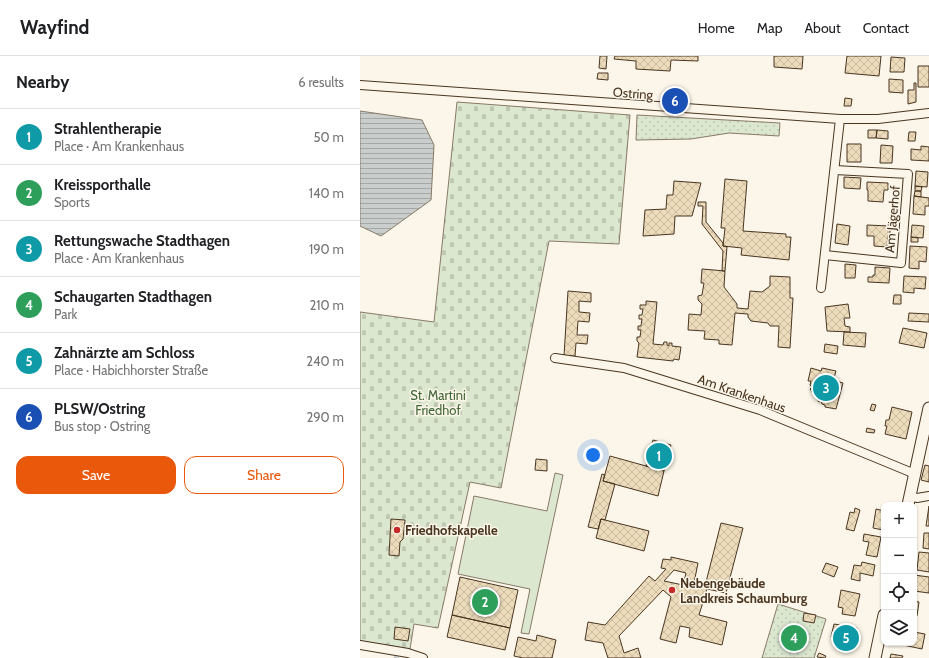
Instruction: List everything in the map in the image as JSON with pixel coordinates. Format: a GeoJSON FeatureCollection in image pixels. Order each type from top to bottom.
{"type":"FeatureCollection","features":[{"type":"Feature","properties":{"kind":"main road"},"geometry":{"type":"LineString","coordinates":[[909,501],[929,408]]}},
{"type":"Feature","properties":{"kind":"main road"},"geometry":{"type":"LineString","coordinates":[[875,658],[881,629]]}},
{"type":"Feature","properties":{"kind":"street","name":"Ostring"},"geometry":{"type":"LineString","coordinates":[[360,85],[840,119],[878,119],[929,113]]}},
{"type":"Feature","properties":{"kind":"street"},"geometry":{"type":"LineString","coordinates":[[821,288],[840,119]]}},
{"type":"Feature","properties":{"kind":"street","name":"Am Jägerhof"},"geometry":{"type":"LineString","coordinates":[[825,256],[901,263],[908,174],[835,170]]}},
{"type":"Feature","properties":{"kind":"street","name":"Am Krankenhaus"},"geometry":{"type":"LineString","coordinates":[[555,358],[624,368],[736,402],[760,410],[915,474]]}},
{"type":"Feature","properties":{"kind":"street"},"geometry":{"type":"LineString","coordinates":[[909,501],[929,496]]}},
{"type":"Feature","properties":{"kind":"street"},"geometry":{"type":"LineString","coordinates":[[360,645],[408,653],[423,658]]}},
{"type":"Feature","properties":{"kind":"green space","name":"St. Martini Friedhof"},"geometry":{"type":"Polygon","coordinates":[[[457,102],[630,115],[619,244],[549,241],[501,488],[470,482],[438,628],[414,624],[410,649],[360,641],[360,312],[434,322],[457,102]]]}},
{"type":"Feature","properties":{"kind":"green space"},"geometry":{"type":"Polygon","coordinates":[[[637,115],[780,123],[779,136],[729,133],[691,139],[636,140],[637,115]]]}},
{"type":"Feature","properties":{"kind":"green space"},"geometry":{"type":"Polygon","coordinates":[[[555,473],[563,475],[529,634],[521,633],[530,589],[458,574],[474,496],[547,511],[555,473]]]}},
{"type":"Feature","properties":{"kind":"green space"},"geometry":{"type":"Polygon","coordinates":[[[778,604],[826,619],[814,658],[762,658],[778,604]]]}},
{"type":"Feature","properties":{"kind":"shaded area"},"geometry":{"type":"Polygon","coordinates":[[[360,111],[422,120],[434,145],[431,200],[381,236],[360,226],[360,111]]]}},
{"type":"Feature","properties":{"kind":"building"},"geometry":{"type":"Polygon","coordinates":[[[600,56],[607,56],[606,69],[599,68],[600,56]]]}},
{"type":"Feature","properties":{"kind":"building"},"geometry":{"type":"Polygon","coordinates":[[[615,56],[698,56],[698,61],[671,60],[670,71],[636,69],[636,61],[614,59],[615,56]]]}},
{"type":"Feature","properties":{"kind":"building"},"geometry":{"type":"Polygon","coordinates":[[[774,56],[803,56],[802,69],[774,67],[774,56]]]}},
{"type":"Feature","properties":{"kind":"building"},"geometry":{"type":"Polygon","coordinates":[[[847,56],[881,56],[879,76],[845,73],[847,56]]]}},
{"type":"Feature","properties":{"kind":"building"},"geometry":{"type":"Polygon","coordinates":[[[891,57],[905,58],[904,72],[890,72],[891,57]]]}},
{"type":"Feature","properties":{"kind":"building"},"geometry":{"type":"Polygon","coordinates":[[[918,66],[929,66],[929,87],[918,87],[918,66]]]}},
{"type":"Feature","properties":{"kind":"building"},"geometry":{"type":"Polygon","coordinates":[[[598,73],[608,73],[608,80],[597,79],[598,73]]]}},
{"type":"Feature","properties":{"kind":"building"},"geometry":{"type":"Polygon","coordinates":[[[889,79],[903,80],[903,93],[889,92],[889,79]]]}},
{"type":"Feature","properties":{"kind":"building"},"geometry":{"type":"Polygon","coordinates":[[[914,83],[916,83],[916,102],[908,104],[908,90],[914,90],[914,83]]]}},
{"type":"Feature","properties":{"kind":"building"},"geometry":{"type":"Polygon","coordinates":[[[845,98],[852,99],[851,106],[844,106],[845,98]]]}},
{"type":"Feature","properties":{"kind":"building"},"geometry":{"type":"Polygon","coordinates":[[[868,130],[877,130],[876,138],[868,138],[868,130]]]}},
{"type":"Feature","properties":{"kind":"building"},"geometry":{"type":"Polygon","coordinates":[[[877,130],[888,131],[888,139],[876,138],[877,130]]]}},
{"type":"Feature","properties":{"kind":"building"},"geometry":{"type":"Polygon","coordinates":[[[909,132],[916,132],[915,141],[908,141],[909,132]]]}},
{"type":"Feature","properties":{"kind":"building"},"geometry":{"type":"Polygon","coordinates":[[[847,144],[861,144],[861,162],[847,162],[847,144]]]}},
{"type":"Feature","properties":{"kind":"building"},"geometry":{"type":"Polygon","coordinates":[[[881,145],[893,146],[892,163],[880,163],[881,145]]]}},
{"type":"Feature","properties":{"kind":"building"},"geometry":{"type":"Polygon","coordinates":[[[921,146],[929,147],[929,161],[911,160],[911,149],[921,150],[921,146]]]}},
{"type":"Feature","properties":{"kind":"building"},"geometry":{"type":"Polygon","coordinates":[[[916,171],[928,172],[927,187],[915,186],[916,171]]]}},
{"type":"Feature","properties":{"kind":"building"},"geometry":{"type":"Polygon","coordinates":[[[844,177],[861,178],[860,189],[844,188],[844,177]]]}},
{"type":"Feature","properties":{"kind":"building"},"geometry":{"type":"Polygon","coordinates":[[[725,179],[747,181],[743,231],[786,234],[786,237],[791,237],[789,260],[741,255],[742,248],[723,246],[725,228],[721,228],[725,179]]]}},
{"type":"Feature","properties":{"kind":"building"},"geometry":{"type":"Polygon","coordinates":[[[674,181],[701,183],[692,216],[675,216],[674,234],[643,236],[645,210],[666,209],[667,195],[673,195],[674,181]]]}},
{"type":"Feature","properties":{"kind":"building"},"geometry":{"type":"Polygon","coordinates":[[[867,182],[888,183],[888,190],[884,190],[883,202],[868,201],[867,182]]]}},
{"type":"Feature","properties":{"kind":"building"},"geometry":{"type":"Polygon","coordinates":[[[915,186],[922,187],[921,191],[915,191],[915,186]]]}},
{"type":"Feature","properties":{"kind":"building"},"geometry":{"type":"Polygon","coordinates":[[[915,191],[921,191],[921,197],[914,196],[915,191]]]}},
{"type":"Feature","properties":{"kind":"building"},"geometry":{"type":"Polygon","coordinates":[[[914,196],[929,198],[929,206],[925,206],[925,215],[913,214],[914,196]]]}},
{"type":"Feature","properties":{"kind":"building"},"geometry":{"type":"Polygon","coordinates":[[[698,202],[706,202],[706,222],[723,243],[723,246],[727,247],[725,271],[722,271],[723,251],[702,224],[703,206],[698,206],[698,202]]]}},
{"type":"Feature","properties":{"kind":"building"},"geometry":{"type":"Polygon","coordinates":[[[837,224],[850,226],[848,245],[835,243],[837,224]]]}},
{"type":"Feature","properties":{"kind":"building"},"geometry":{"type":"Polygon","coordinates":[[[867,225],[890,226],[890,235],[888,235],[887,247],[874,246],[874,236],[867,236],[867,225]]]}},
{"type":"Feature","properties":{"kind":"building"},"geometry":{"type":"Polygon","coordinates":[[[912,225],[924,226],[923,238],[911,237],[912,225]]]}},
{"type":"Feature","properties":{"kind":"building"},"geometry":{"type":"Polygon","coordinates":[[[911,237],[918,238],[918,242],[911,242],[911,237]]]}},
{"type":"Feature","properties":{"kind":"building"},"geometry":{"type":"Polygon","coordinates":[[[910,246],[927,247],[926,262],[919,261],[919,269],[909,268],[910,246]]]}},
{"type":"Feature","properties":{"kind":"building"},"geometry":{"type":"Polygon","coordinates":[[[845,264],[856,265],[855,278],[845,278],[845,264]]]}},
{"type":"Feature","properties":{"kind":"building"},"geometry":{"type":"Polygon","coordinates":[[[875,267],[890,268],[889,283],[868,282],[868,277],[873,277],[873,275],[875,275],[875,267]]]}},
{"type":"Feature","properties":{"kind":"building"},"geometry":{"type":"Polygon","coordinates":[[[702,269],[725,271],[724,287],[737,304],[737,308],[748,309],[750,291],[762,292],[770,286],[770,276],[790,277],[790,298],[793,298],[790,348],[778,347],[779,326],[770,326],[768,323],[751,321],[748,314],[735,313],[732,345],[719,344],[719,340],[704,339],[705,331],[688,330],[689,314],[701,315],[702,304],[698,300],[698,296],[702,295],[704,283],[701,283],[702,269]]]}},
{"type":"Feature","properties":{"kind":"building"},"geometry":{"type":"Polygon","coordinates":[[[904,276],[926,277],[925,289],[914,288],[914,293],[903,292],[904,276]]]}},
{"type":"Feature","properties":{"kind":"building"},"geometry":{"type":"Polygon","coordinates":[[[568,291],[591,293],[591,302],[579,301],[579,312],[590,313],[589,322],[578,321],[577,335],[588,335],[587,344],[576,343],[575,356],[564,356],[568,291]]]}},
{"type":"Feature","properties":{"kind":"building"},"geometry":{"type":"Polygon","coordinates":[[[894,295],[901,295],[901,304],[893,304],[894,295]]]}},
{"type":"Feature","properties":{"kind":"building"},"geometry":{"type":"Polygon","coordinates":[[[646,301],[657,302],[653,344],[663,345],[664,342],[667,342],[667,345],[669,346],[669,343],[672,343],[672,346],[681,347],[679,360],[674,359],[673,361],[637,357],[639,343],[637,341],[637,337],[640,337],[641,330],[638,330],[638,326],[641,326],[642,319],[639,319],[639,315],[642,315],[643,309],[640,309],[640,305],[646,305],[646,301]]]}},
{"type":"Feature","properties":{"kind":"building"},"geometry":{"type":"Polygon","coordinates":[[[848,304],[850,318],[844,318],[845,326],[850,327],[850,332],[827,331],[825,307],[848,304]]]}},
{"type":"Feature","properties":{"kind":"building"},"geometry":{"type":"Polygon","coordinates":[[[909,313],[929,314],[929,322],[908,321],[909,313]]]}},
{"type":"Feature","properties":{"kind":"building"},"geometry":{"type":"Polygon","coordinates":[[[903,328],[927,333],[924,348],[899,343],[903,328]]]}},
{"type":"Feature","properties":{"kind":"building"},"geometry":{"type":"Polygon","coordinates":[[[844,332],[866,333],[865,347],[843,345],[844,332]]]}},
{"type":"Feature","properties":{"kind":"building"},"geometry":{"type":"Polygon","coordinates":[[[825,344],[838,346],[837,354],[824,352],[825,344]]]}},
{"type":"Feature","properties":{"kind":"building"},"geometry":{"type":"Polygon","coordinates":[[[811,368],[821,371],[822,368],[836,371],[834,378],[836,381],[843,383],[836,409],[825,407],[821,401],[819,402],[810,389],[812,387],[810,385],[811,381],[808,381],[811,368]]]}},
{"type":"Feature","properties":{"kind":"building"},"geometry":{"type":"Polygon","coordinates":[[[872,404],[876,405],[874,411],[870,410],[872,404]]]}},
{"type":"Feature","properties":{"kind":"building"},"geometry":{"type":"Polygon","coordinates":[[[892,407],[912,412],[906,439],[885,434],[887,426],[885,426],[886,420],[889,420],[892,407]]]}},
{"type":"Feature","properties":{"kind":"building"},"geometry":{"type":"Polygon","coordinates":[[[867,428],[875,430],[874,433],[866,432],[867,428]]]}},
{"type":"Feature","properties":{"kind":"building"},"geometry":{"type":"Polygon","coordinates":[[[653,440],[671,445],[664,471],[646,466],[653,440]]]}},
{"type":"Feature","properties":{"kind":"building"},"geometry":{"type":"Polygon","coordinates":[[[610,456],[664,471],[658,496],[603,481],[610,456]]]}},
{"type":"Feature","properties":{"kind":"building"},"geometry":{"type":"Polygon","coordinates":[[[536,459],[547,460],[547,471],[535,470],[536,459]]]}},
{"type":"Feature","properties":{"kind":"building"},"geometry":{"type":"Polygon","coordinates":[[[925,465],[929,466],[929,482],[921,480],[925,465]]]}},
{"type":"Feature","properties":{"kind":"building"},"geometry":{"type":"Polygon","coordinates":[[[602,474],[605,475],[603,481],[615,484],[605,520],[601,519],[598,529],[588,527],[602,474]]]}},
{"type":"Feature","properties":{"kind":"building"},"geometry":{"type":"Polygon","coordinates":[[[929,506],[929,526],[926,526],[929,506]]]}},
{"type":"Feature","properties":{"kind":"building"},"geometry":{"type":"Polygon","coordinates":[[[855,508],[860,510],[854,531],[846,529],[850,512],[854,513],[855,508]]]}},
{"type":"Feature","properties":{"kind":"building"},"geometry":{"type":"Polygon","coordinates":[[[876,509],[881,510],[881,530],[873,528],[876,509]]]}},
{"type":"Feature","properties":{"kind":"building","name":"Friedhofskapelle"},"geometry":{"type":"Polygon","coordinates":[[[391,519],[405,520],[403,539],[400,542],[399,556],[389,555],[391,519]]]}},
{"type":"Feature","properties":{"kind":"building"},"geometry":{"type":"Polygon","coordinates":[[[601,519],[649,531],[644,551],[596,538],[601,519]]]}},
{"type":"Feature","properties":{"kind":"building","name":"Nebengebäude Landkreis Schaumburg"},"geometry":{"type":"Polygon","coordinates":[[[721,523],[743,528],[726,593],[707,589],[699,615],[727,622],[722,645],[689,637],[690,628],[680,626],[676,643],[660,639],[671,597],[663,590],[619,636],[624,653],[638,648],[641,658],[608,658],[603,643],[585,640],[588,622],[605,625],[649,576],[655,581],[666,569],[661,568],[663,559],[671,560],[671,557],[698,563],[694,583],[705,586],[721,523]],[[674,570],[664,581],[683,585],[686,573],[674,570]]]}},
{"type":"Feature","properties":{"kind":"building"},"geometry":{"type":"Polygon","coordinates":[[[924,533],[929,533],[929,549],[923,548],[924,533]]]}},
{"type":"Feature","properties":{"kind":"building"},"geometry":{"type":"Polygon","coordinates":[[[864,534],[881,537],[877,557],[866,555],[869,542],[863,541],[864,534]]]}},
{"type":"Feature","properties":{"kind":"building"},"geometry":{"type":"Polygon","coordinates":[[[919,552],[929,553],[929,572],[917,570],[919,552]]]}},
{"type":"Feature","properties":{"kind":"building"},"geometry":{"type":"Polygon","coordinates":[[[862,562],[875,565],[873,576],[860,573],[860,581],[851,579],[854,565],[861,566],[862,562]]]}},
{"type":"Feature","properties":{"kind":"building"},"geometry":{"type":"Polygon","coordinates":[[[826,563],[838,567],[834,577],[822,572],[826,563]]]}},
{"type":"Feature","properties":{"kind":"building"},"geometry":{"type":"Polygon","coordinates":[[[917,575],[929,577],[929,593],[917,591],[917,575]]]}},
{"type":"Feature","properties":{"kind":"building"},"geometry":{"type":"Polygon","coordinates":[[[460,577],[518,590],[510,628],[452,615],[460,577]]]}},
{"type":"Feature","properties":{"kind":"building"},"geometry":{"type":"Polygon","coordinates":[[[841,590],[860,594],[855,616],[842,614],[843,608],[838,607],[841,590]]]}},
{"type":"Feature","properties":{"kind":"building"},"geometry":{"type":"Polygon","coordinates":[[[917,602],[919,602],[917,616],[917,602]]]}},
{"type":"Feature","properties":{"kind":"building"},"geometry":{"type":"Polygon","coordinates":[[[804,613],[816,615],[814,623],[803,621],[804,613]]]}},
{"type":"Feature","properties":{"kind":"building"},"geometry":{"type":"Polygon","coordinates":[[[452,615],[510,628],[505,650],[447,637],[452,615]]]}},
{"type":"Feature","properties":{"kind":"building"},"geometry":{"type":"Polygon","coordinates":[[[834,624],[857,628],[852,651],[840,649],[842,640],[831,637],[834,624]]]}},
{"type":"Feature","properties":{"kind":"building"},"geometry":{"type":"Polygon","coordinates":[[[395,627],[410,629],[408,641],[394,639],[395,627]]]}},
{"type":"Feature","properties":{"kind":"building"},"geometry":{"type":"Polygon","coordinates":[[[917,633],[925,634],[922,649],[908,646],[917,646],[917,633]]]}},
{"type":"Feature","properties":{"kind":"building"},"geometry":{"type":"Polygon","coordinates":[[[537,635],[556,640],[552,658],[523,658],[514,656],[518,637],[536,641],[537,635]]]}},
{"type":"Feature","properties":{"kind":"building"},"geometry":{"type":"Polygon","coordinates":[[[819,653],[826,656],[825,658],[817,657],[819,653]]]}},
{"type":"Feature","properties":{"kind":"building"},"geometry":{"type":"Polygon","coordinates":[[[891,654],[903,656],[902,658],[890,658],[891,654]]]}},
{"type":"Feature","properties":{"kind":"place","name":"PLSW/Ostring"},"geometry":{"type":"Point","coordinates":[675,101]}},
{"type":"Feature","properties":{"kind":"place","name":"Rettungswache Stadthagen"},"geometry":{"type":"Point","coordinates":[826,388]}},
{"type":"Feature","properties":{"kind":"place","name":"Strahlentherapie"},"geometry":{"type":"Point","coordinates":[659,456]}},
{"type":"Feature","properties":{"kind":"place","name":"Friedhofskapelle"},"geometry":{"type":"Point","coordinates":[397,530]}},
{"type":"Feature","properties":{"kind":"place","name":"Nebengebäude Landkreis Schaumburg"},"geometry":{"type":"Point","coordinates":[672,590]}},
{"type":"Feature","properties":{"kind":"place","name":"Kreissporthalle"},"geometry":{"type":"Point","coordinates":[485,602]}},
{"type":"Feature","properties":{"kind":"place","name":"Schaugarten Stadthagen"},"geometry":{"type":"Point","coordinates":[794,638]}},
{"type":"Feature","properties":{"kind":"place","name":"Zahnärzte am Schloss"},"geometry":{"type":"Point","coordinates":[846,638]}}]}
